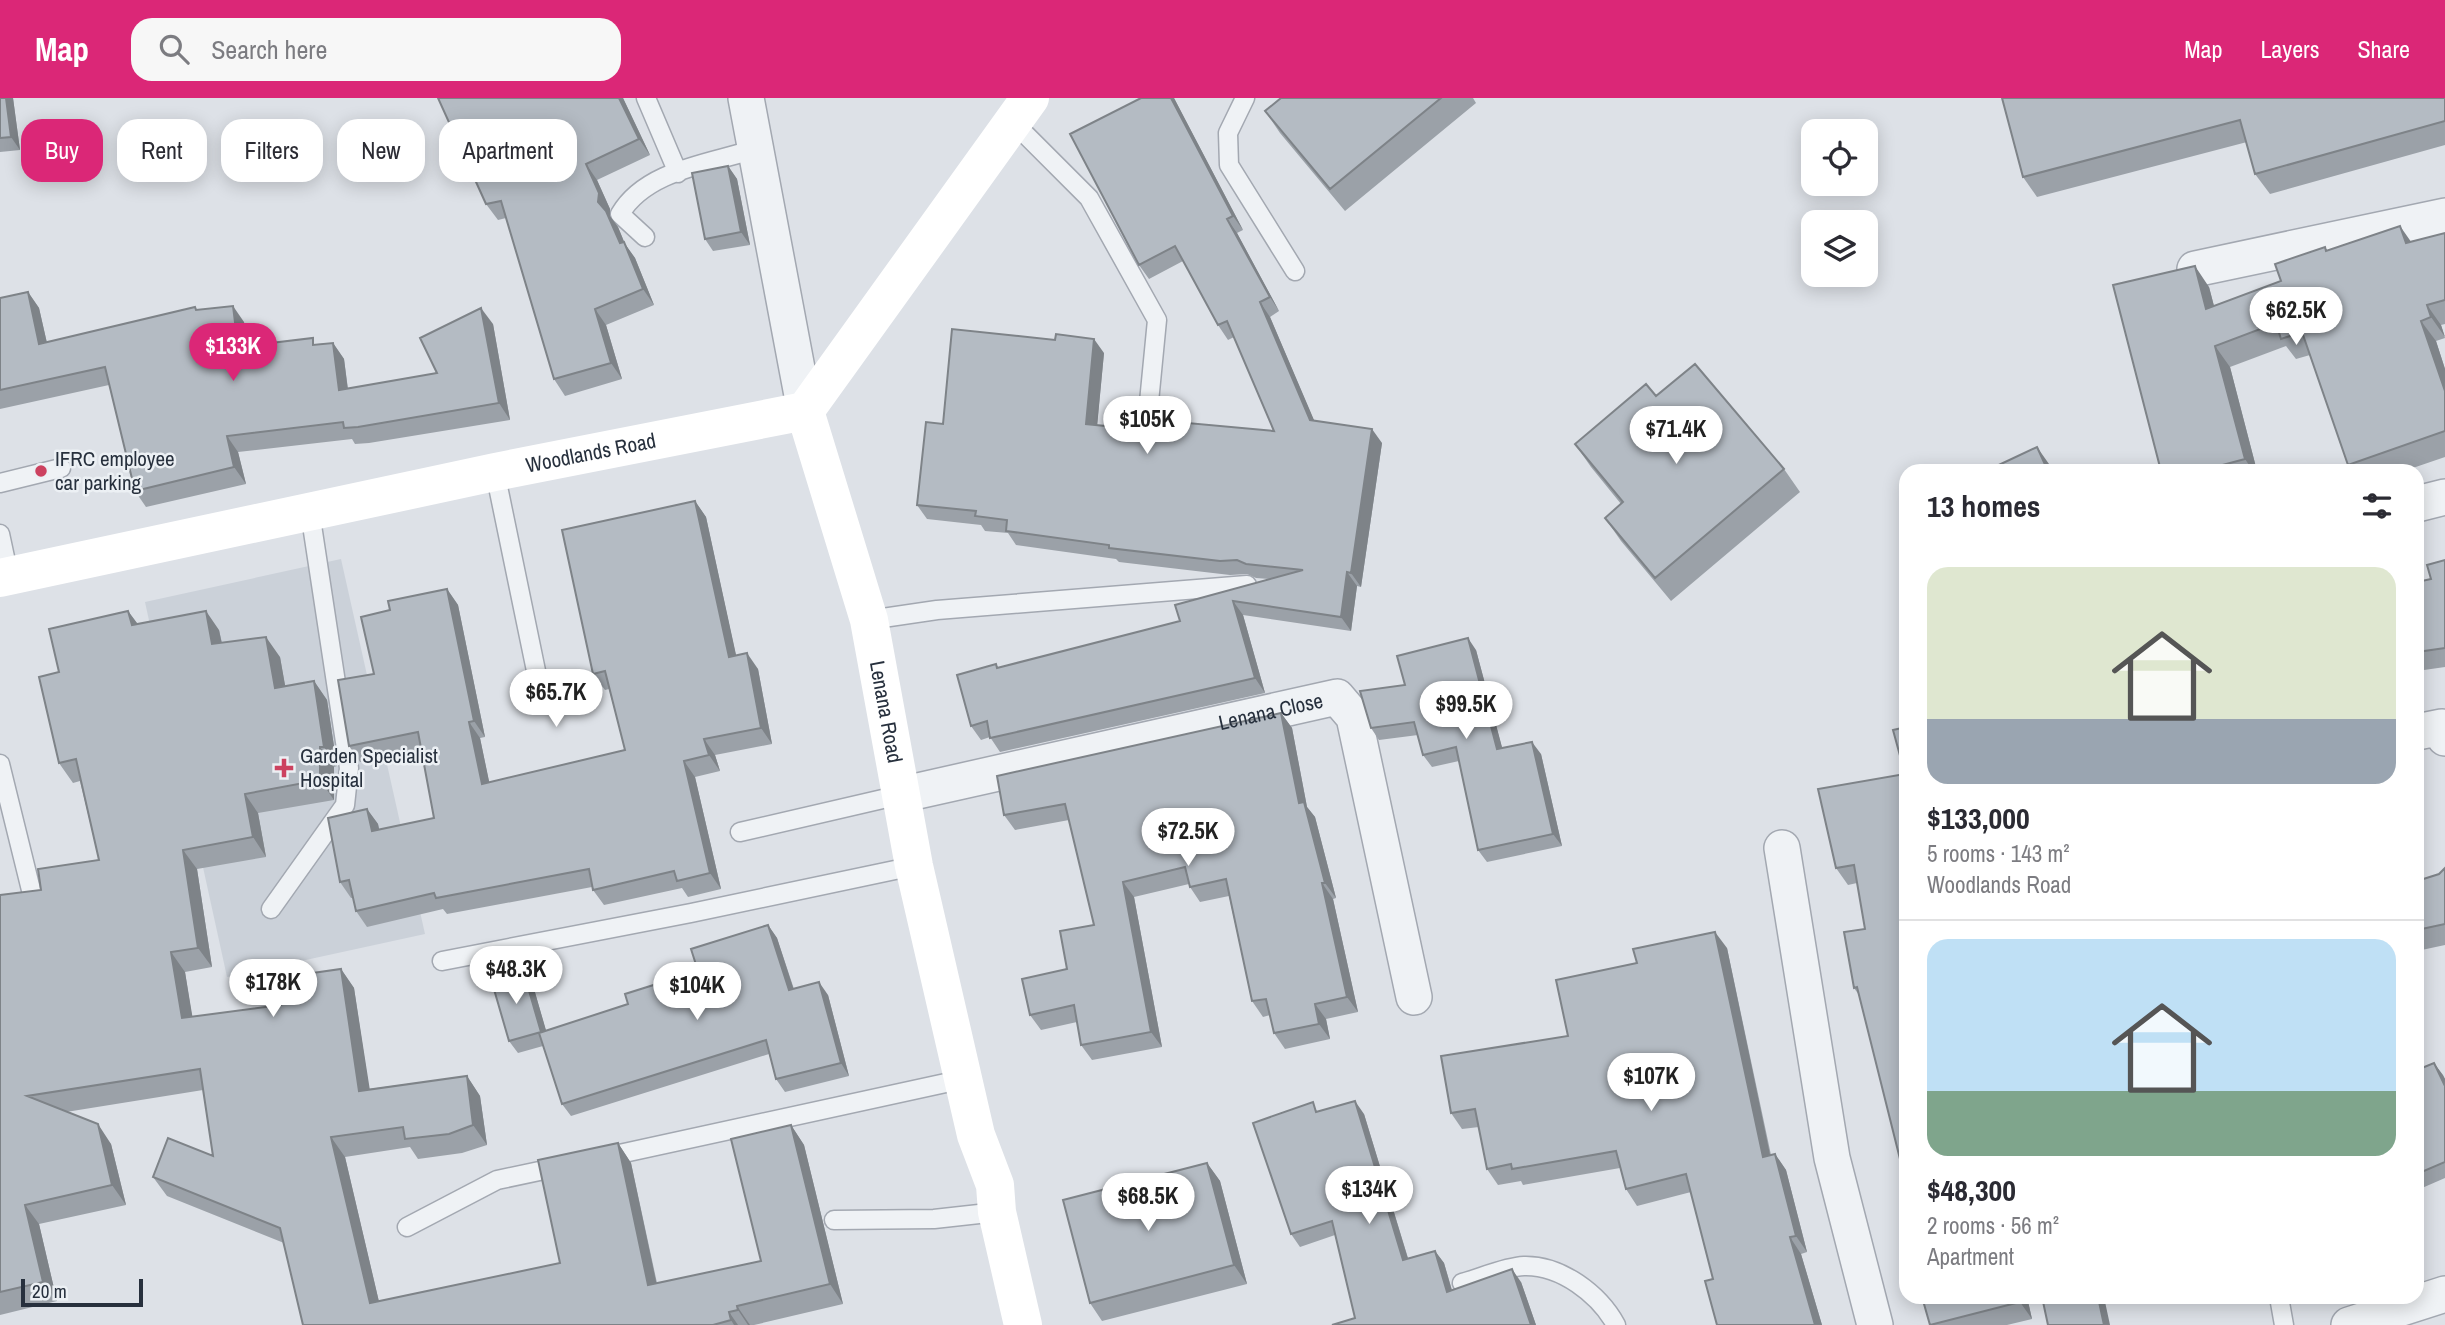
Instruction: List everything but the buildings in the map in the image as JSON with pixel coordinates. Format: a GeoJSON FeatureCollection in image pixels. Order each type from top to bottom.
{"type":"FeatureCollection","features":[{"type":"Feature","properties":{"kind":"street","name":"Lenana Road"},"geometry":{"type":"LineString","coordinates":[[746,98],[805,411],[869,620],[914,866],[976,1135],[995,1185],[997,1212],[1023,1325]]}},
{"type":"Feature","properties":{"kind":"street"},"geometry":{"type":"LineString","coordinates":[[805,411],[1020,109]]}},
{"type":"Feature","properties":{"kind":"street"},"geometry":{"type":"LineString","coordinates":[[2195,269],[2445,216]]}},
{"type":"Feature","properties":{"kind":"street","name":"Woodlands Road"},"geometry":{"type":"LineString","coordinates":[[4,577],[495,472],[805,411]]}},
{"type":"Feature","properties":{"kind":"street"},"geometry":{"type":"LineString","coordinates":[[2424,503],[2445,497]]}},
{"type":"Feature","properties":{"kind":"street","name":"Lenana Close"},"geometry":{"type":"LineString","coordinates":[[900,796],[1337,697],[1354,717],[1414,997]]}},
{"type":"Feature","properties":{"kind":"street"},"geometry":{"type":"LineString","coordinates":[[1782,848],[1832,1158],[1875,1325]]}},
{"type":"Feature","properties":{"kind":"street"},"geometry":{"type":"LineString","coordinates":[[2424,1301],[2445,1294]]}},
{"type":"Feature","properties":{"kind":"street"},"geometry":{"type":"LineString","coordinates":[[2349,1325],[2414,1304]]}},
{"type":"Feature","properties":{"kind":"lane"},"geometry":{"type":"LineString","coordinates":[[646,98],[678,173]]}},
{"type":"Feature","properties":{"kind":"lane"},"geometry":{"type":"LineString","coordinates":[[1245,98],[1228,133],[1229,165],[1295,271]]}},
{"type":"Feature","properties":{"kind":"lane"},"geometry":{"type":"LineString","coordinates":[[1020,109],[1089,198],[1157,320],[1149,402]]}},
{"type":"Feature","properties":{"kind":"lane"},"geometry":{"type":"LineString","coordinates":[[645,237],[620,214],[630,197],[648,182],[755,149]]}},
{"type":"Feature","properties":{"kind":"lane"},"geometry":{"type":"LineString","coordinates":[[0,483],[61,468]]}},
{"type":"Feature","properties":{"kind":"lane"},"geometry":{"type":"LineString","coordinates":[[495,472],[541,695]]}},
{"type":"Feature","properties":{"kind":"lane"},"geometry":{"type":"LineString","coordinates":[[271,909],[345,805],[349,768],[310,512]]}},
{"type":"Feature","properties":{"kind":"lane"},"geometry":{"type":"LineString","coordinates":[[0,534],[4,577]]}},
{"type":"Feature","properties":{"kind":"lane"},"geometry":{"type":"LineString","coordinates":[[869,620],[937,610],[1247,585]]}},
{"type":"Feature","properties":{"kind":"lane"},"geometry":{"type":"LineString","coordinates":[[0,764],[33,898]]}},
{"type":"Feature","properties":{"kind":"lane"},"geometry":{"type":"LineString","coordinates":[[740,832],[900,796]]}},
{"type":"Feature","properties":{"kind":"lane"},"geometry":{"type":"LineString","coordinates":[[442,961],[914,866]]}},
{"type":"Feature","properties":{"kind":"lane"},"geometry":{"type":"LineString","coordinates":[[407,1227],[497,1180],[964,1079]]}},
{"type":"Feature","properties":{"kind":"lane"},"geometry":{"type":"LineString","coordinates":[[834,1220],[934,1219],[997,1212]]}},
{"type":"Feature","properties":{"kind":"lane"},"geometry":{"type":"LineString","coordinates":[[1462,1283],[1524,1266],[1560,1272],[1587,1291],[1616,1325]]}},
{"type":"Feature","properties":{"kind":"lane"},"geometry":{"type":"LineString","coordinates":[[2280,1304],[2284,1325]]}},
{"type":"Feature","properties":{"kind":"shaded area","name":"Garden Specialist Hospital"},"geometry":{"type":"Polygon","coordinates":[[[341,559],[425,934],[227,977],[145,602],[341,559]]]}},
{"type":"Feature","properties":{"kind":"place","name":"IFRC employee car parking"},"geometry":{"type":"Point","coordinates":[41,471]}},
{"type":"Feature","properties":{"kind":"place","name":"Garden Specialist Hospital"},"geometry":{"type":"Point","coordinates":[284,768]}}]}
